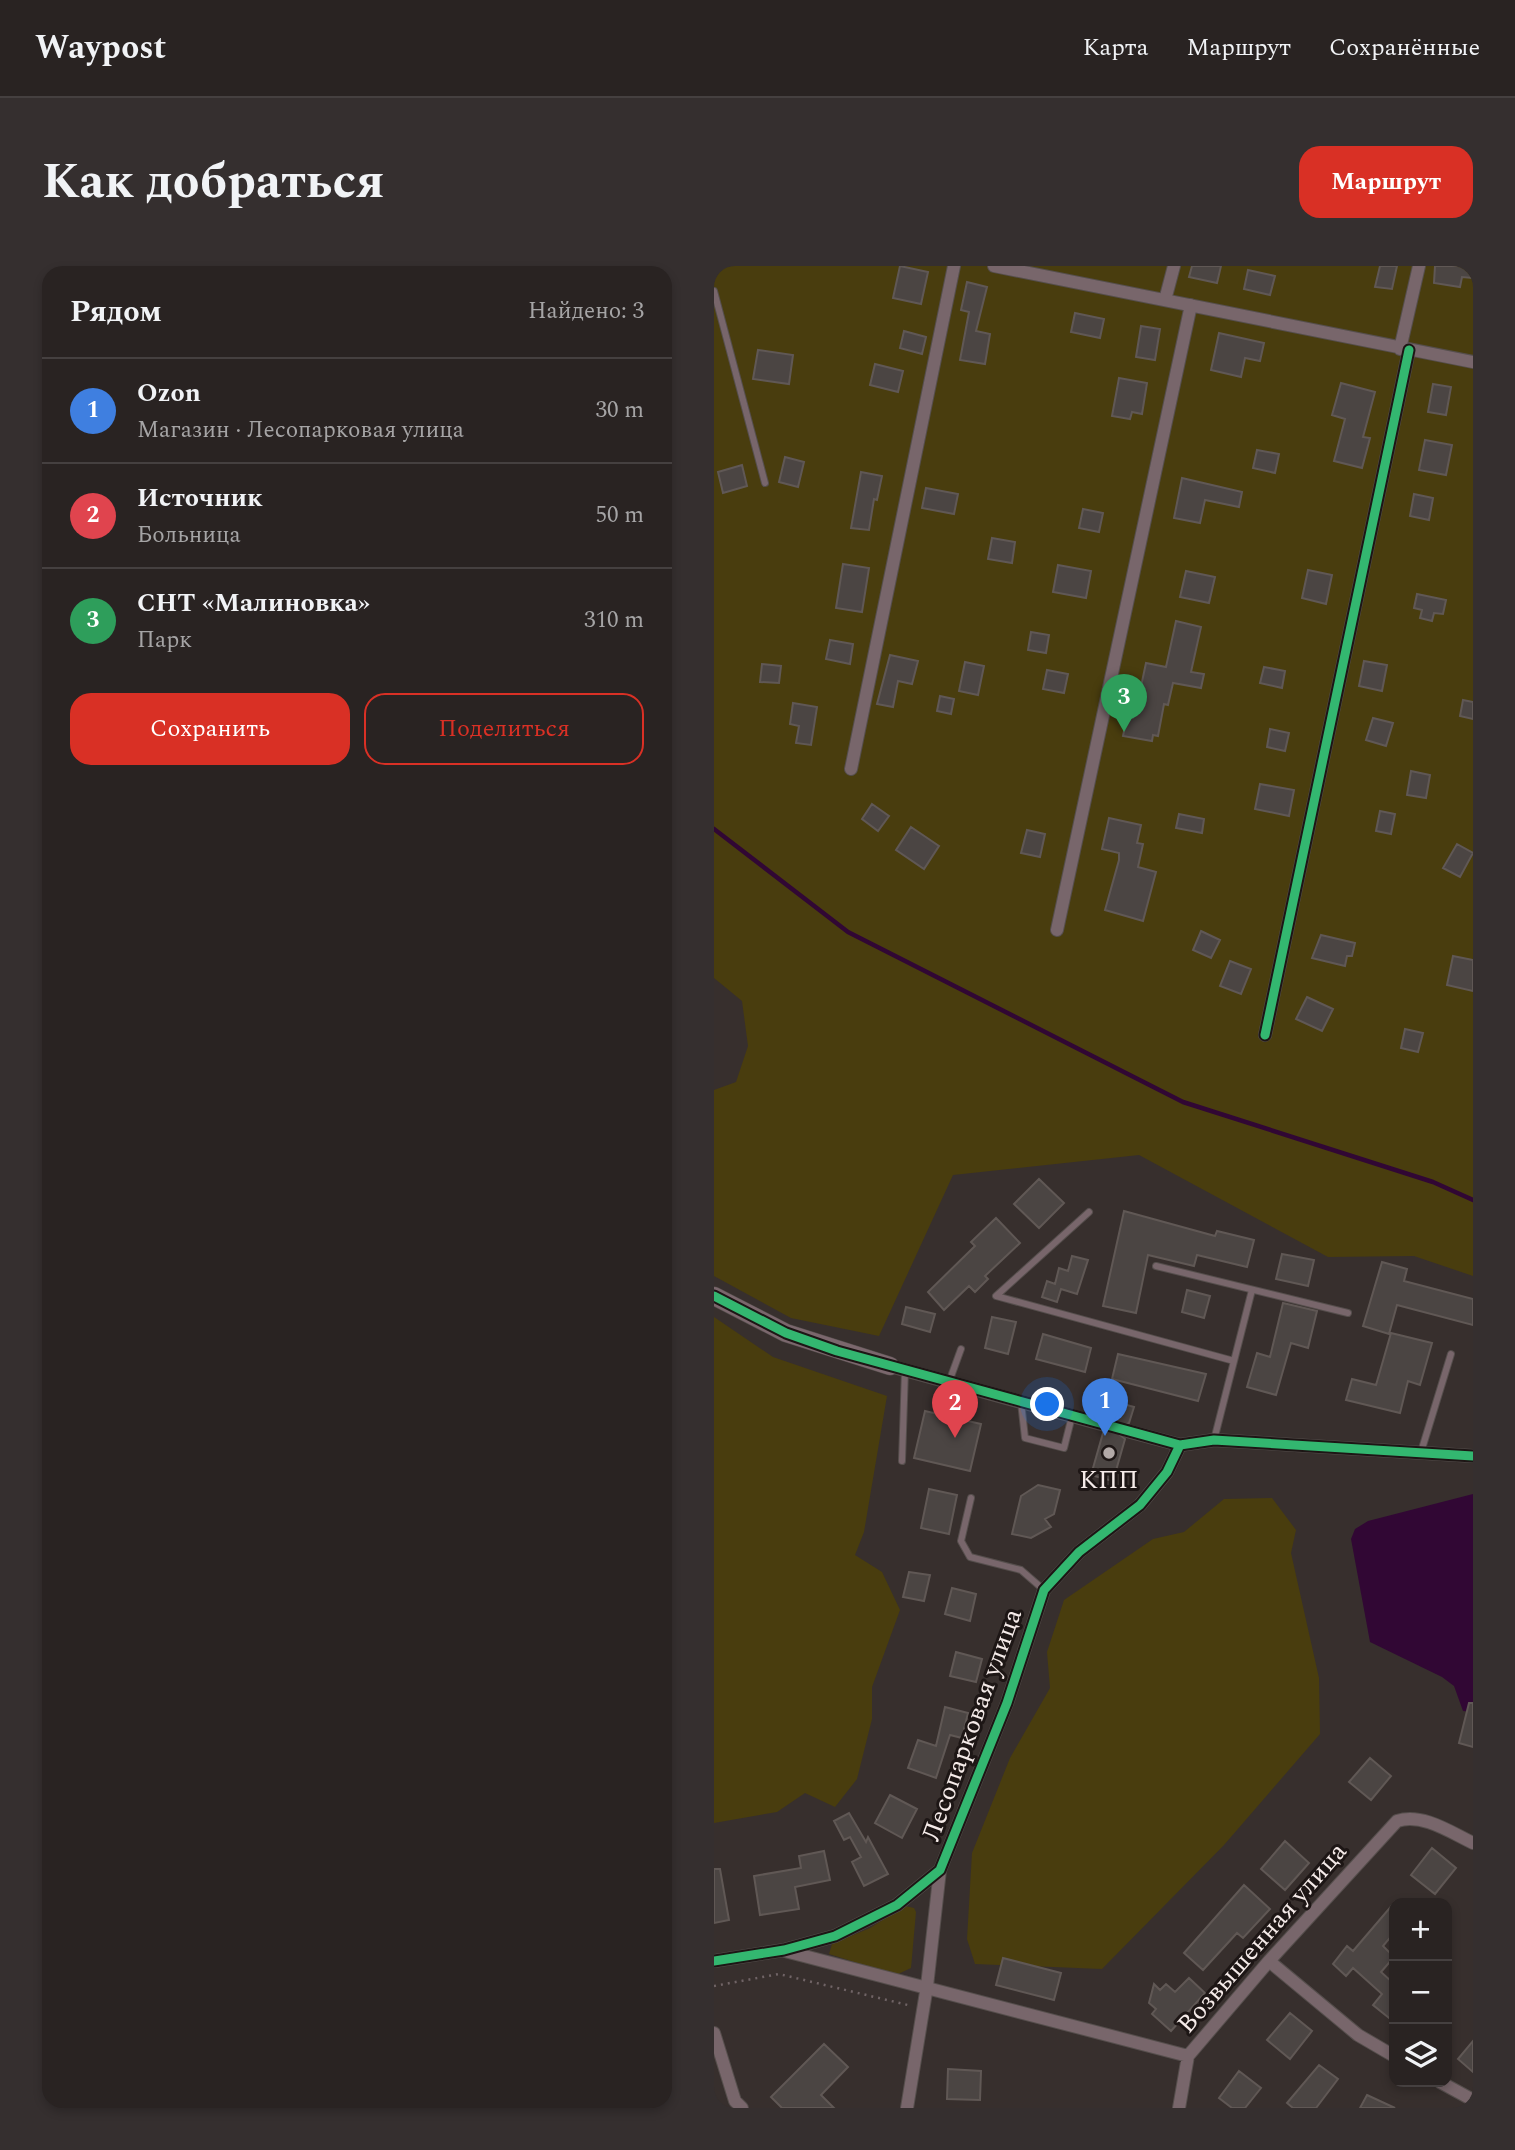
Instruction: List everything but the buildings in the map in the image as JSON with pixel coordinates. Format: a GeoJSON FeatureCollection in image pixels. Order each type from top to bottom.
{"type":"FeatureCollection","features":[{"type":"Feature","properties":{"kind":"street"},"geometry":{"type":"LineString","coordinates":[[851,769],[954,266]]}},
{"type":"Feature","properties":{"kind":"street"},"geometry":{"type":"LineString","coordinates":[[994,266],[1473,362]]}},
{"type":"Feature","properties":{"kind":"street"},"geometry":{"type":"LineString","coordinates":[[1166,300],[1174,266]]}},
{"type":"Feature","properties":{"kind":"street"},"geometry":{"type":"LineString","coordinates":[[1265,1035],[1419,266]]}},
{"type":"Feature","properties":{"kind":"street"},"geometry":{"type":"LineString","coordinates":[[1057,930],[1191,305]]}},
{"type":"Feature","properties":{"kind":"street"},"geometry":{"type":"LineString","coordinates":[[714,1296],[786,1333],[898,1368],[1105,1424]]}},
{"type":"Feature","properties":{"kind":"street"},"geometry":{"type":"LineString","coordinates":[[1127,1431],[1180,1445],[1214,1440],[1473,1456]]}},
{"type":"Feature","properties":{"kind":"street","name":"Лесопарковая улица"},"geometry":{"type":"LineString","coordinates":[[714,1961],[783,1950],[835,1936],[885,1911],[940,1870],[1007,1703],[1044,1590],[1079,1552],[1140,1505],[1167,1472],[1180,1445]]}},
{"type":"Feature","properties":{"kind":"street","name":"Возвышенная улица"},"geometry":{"type":"LineString","coordinates":[[1179,2108],[1188,2056],[1269,1961],[1397,1821],[1410,1816],[1473,1843]]}},
{"type":"Feature","properties":{"kind":"street"},"geometry":{"type":"LineString","coordinates":[[907,2108],[927,1986],[940,1870]]}},
{"type":"Feature","properties":{"kind":"street"},"geometry":{"type":"LineString","coordinates":[[783,1950],[1188,2056]]}},
{"type":"Feature","properties":{"kind":"street"},"geometry":{"type":"LineString","coordinates":[[1269,1961],[1358,2035],[1389,2053]]}},
{"type":"Feature","properties":{"kind":"street"},"geometry":{"type":"LineString","coordinates":[[714,2034],[735,2101],[743,2108]]}},
{"type":"Feature","properties":{"kind":"street"},"geometry":{"type":"LineString","coordinates":[[1449,2087],[1473,2100]]}},
{"type":"Feature","properties":{"kind":"lane"},"geometry":{"type":"LineString","coordinates":[[714,290],[765,483]]}},
{"type":"Feature","properties":{"kind":"lane"},"geometry":{"type":"LineString","coordinates":[[1089,1212],[996,1296],[1234,1361]]}},
{"type":"Feature","properties":{"kind":"lane"},"geometry":{"type":"LineString","coordinates":[[1156,1266],[1348,1313]]}},
{"type":"Feature","properties":{"kind":"lane"},"geometry":{"type":"LineString","coordinates":[[1214,1440],[1252,1290]]}},
{"type":"Feature","properties":{"kind":"lane"},"geometry":{"type":"LineString","coordinates":[[949,1382],[961,1349]]}},
{"type":"Feature","properties":{"kind":"lane"},"geometry":{"type":"LineString","coordinates":[[1421,1452],[1451,1354]]}},
{"type":"Feature","properties":{"kind":"lane"},"geometry":{"type":"LineString","coordinates":[[898,1368],[902,1461]]}},
{"type":"Feature","properties":{"kind":"lane"},"geometry":{"type":"LineString","coordinates":[[1021,1402],[1025,1438],[1064,1448],[1072,1416]]}},
{"type":"Feature","properties":{"kind":"lane"},"geometry":{"type":"LineString","coordinates":[[971,1498],[961,1541],[970,1557],[1021,1570],[1044,1590]]}},
{"type":"Feature","properties":{"kind":"path"},"geometry":{"type":"LineString","coordinates":[[714,1986],[779,1974],[923,2009]]}},
{"type":"Feature","properties":{"kind":"shaded area"},"geometry":{"type":"Polygon","coordinates":[[[714,266],[1473,266],[1473,1276],[1414,1256],[1328,1257],[1139,1155],[953,1175],[879,1336],[791,1318],[714,1276],[714,1090],[736,1082],[748,1046],[742,1001],[714,978],[714,266]]]}},
{"type":"Feature","properties":{"kind":"shaded area"},"geometry":{"type":"Polygon","coordinates":[[[714,1317],[773,1357],[887,1396],[864,1532],[855,1555],[882,1572],[900,1610],[872,1687],[872,1719],[857,1779],[835,1807],[805,1793],[777,1812],[714,1823],[714,1317]]]}},
{"type":"Feature","properties":{"kind":"shaded area"},"geometry":{"type":"Polygon","coordinates":[[[1473,1494],[1473,1712],[1463,1711],[1454,1686],[1442,1677],[1370,1642],[1351,1539],[1355,1529],[1368,1521],[1473,1494]]]}},
{"type":"Feature","properties":{"kind":"shaded area"},"geometry":{"type":"Polygon","coordinates":[[[1272,1498],[1296,1530],[1291,1553],[1319,1678],[1320,1734],[1224,1845],[1102,1969],[975,1964],[967,1939],[972,1853],[1010,1758],[1050,1688],[1047,1652],[1064,1600],[1153,1539],[1184,1532],[1224,1499],[1272,1498]]]}},
{"type":"Feature","properties":{"kind":"shaded area"},"geometry":{"type":"Polygon","coordinates":[[[905,1906],[914,1908],[916,1912],[911,1968],[896,1975],[829,1954],[832,1944],[870,1928],[905,1906]]]}},
{"type":"Feature","properties":{"kind":"waterway"},"geometry":{"type":"LineString","coordinates":[[714,829],[848,932],[1183,1102],[1433,1182],[1473,1200]]}},
{"type":"Feature","properties":{"kind":"tunnel"},"geometry":{"type":"LineString","coordinates":[[1105,1425],[1127,1431]]}},
{"type":"Feature","properties":{"kind":"cycle path"},"geometry":{"type":"LineString","coordinates":[[1265,1035],[1409,350]]}},
{"type":"Feature","properties":{"kind":"cycle path"},"geometry":{"type":"LineString","coordinates":[[714,1296],[786,1333],[837,1351],[1180,1445],[1214,1440],[1473,1456]]}},
{"type":"Feature","properties":{"kind":"cycle path"},"geometry":{"type":"LineString","coordinates":[[714,1961],[784,1950],[835,1936],[897,1905],[940,1870],[1007,1703],[1044,1590],[1079,1552],[1140,1505],[1167,1472],[1180,1445]]}},
{"type":"Feature","properties":{"kind":"place","name":"СНТ «Малиновка»"},"geometry":{"type":"Point","coordinates":[1124,732]}},
{"type":"Feature","properties":{"kind":"place","name":"Ozon"},"geometry":{"type":"Point","coordinates":[1105,1436]}},
{"type":"Feature","properties":{"kind":"place","name":"Источник"},"geometry":{"type":"Point","coordinates":[955,1438]}},
{"type":"Feature","properties":{"kind":"place","name":"КПП"},"geometry":{"type":"Point","coordinates":[1109,1453]}}]}
